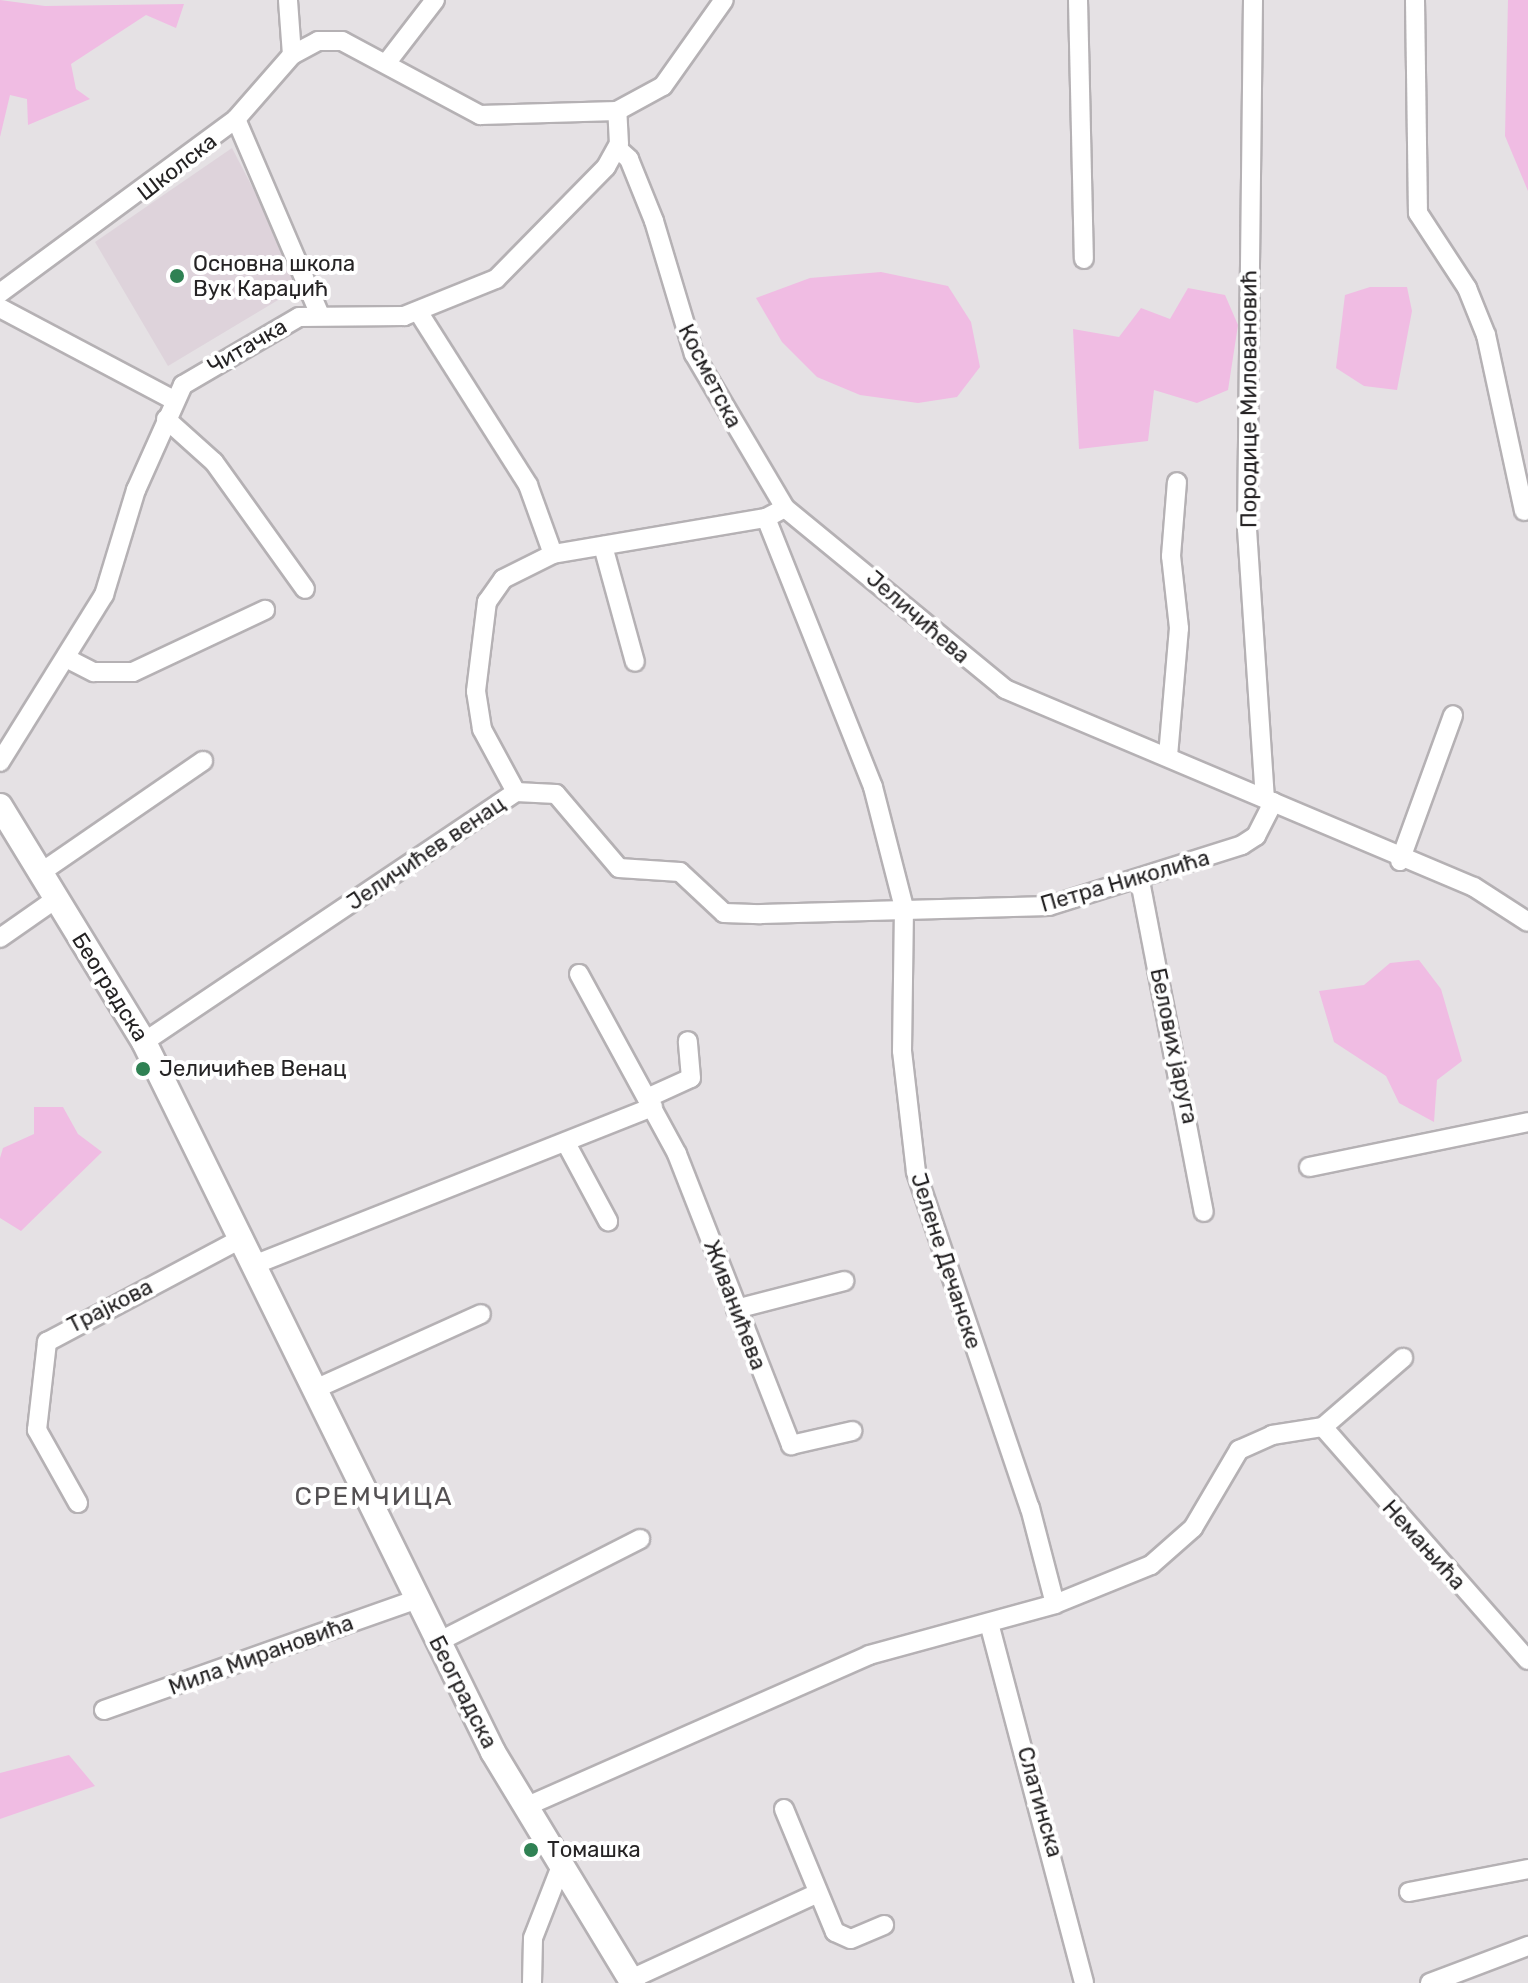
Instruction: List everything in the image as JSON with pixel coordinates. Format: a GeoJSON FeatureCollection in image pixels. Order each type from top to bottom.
{"type":"FeatureCollection","features":[{"type":"Feature","properties":{"kind":"main road","name":"Београдска"},"geometry":{"type":"LineString","coordinates":[[0,806],[144,1042],[256,1264],[438,1642],[525,1807],[632,1981]]}},
{"type":"Feature","properties":{"kind":"street"},"geometry":{"type":"LineString","coordinates":[[288,0],[292,55],[328,39],[388,61],[480,115],[617,111],[663,86],[724,0]]}},
{"type":"Feature","properties":{"kind":"street"},"geometry":{"type":"LineString","coordinates":[[388,61],[435,0]]}},
{"type":"Feature","properties":{"kind":"street"},"geometry":{"type":"LineString","coordinates":[[1078,0],[1084,259]]}},
{"type":"Feature","properties":{"kind":"street","name":"Породице Миловановић"},"geometry":{"type":"LineString","coordinates":[[1253,0],[1247,529],[1269,800]]}},
{"type":"Feature","properties":{"kind":"street"},"geometry":{"type":"LineString","coordinates":[[1415,0],[1418,213],[1467,288],[1486,335],[1524,511]]}},
{"type":"Feature","properties":{"kind":"street","name":"Школска"},"geometry":{"type":"LineString","coordinates":[[0,293],[236,119],[292,55]]}},
{"type":"Feature","properties":{"kind":"street"},"geometry":{"type":"LineString","coordinates":[[617,111],[618,149]]}},
{"type":"Feature","properties":{"kind":"street"},"geometry":{"type":"LineString","coordinates":[[236,119],[319,313]]}},
{"type":"Feature","properties":{"kind":"street","name":"Читачка"},"geometry":{"type":"LineString","coordinates":[[0,762],[68,659],[104,595],[166,419],[174,400],[194,377],[281,324],[319,313],[419,313],[496,279],[618,149]]}},
{"type":"Feature","properties":{"kind":"street","name":"Косметска"},"geometry":{"type":"LineString","coordinates":[[618,149],[629,159],[654,221],[694,354],[785,508]]}},
{"type":"Feature","properties":{"kind":"street"},"geometry":{"type":"LineString","coordinates":[[0,308],[174,400]]}},
{"type":"Feature","properties":{"kind":"street"},"geometry":{"type":"LineString","coordinates":[[419,313],[528,485],[553,554]]}},
{"type":"Feature","properties":{"kind":"street"},"geometry":{"type":"LineString","coordinates":[[166,419],[214,462],[305,589]]}},
{"type":"Feature","properties":{"kind":"street"},"geometry":{"type":"LineString","coordinates":[[1168,756],[1179,628],[1171,556],[1177,482]]}},
{"type":"Feature","properties":{"kind":"street"},"geometry":{"type":"LineString","coordinates":[[516,792],[478,711],[487,602],[503,579],[553,554],[766,518],[785,508]]}},
{"type":"Feature","properties":{"kind":"street","name":"Јеличићева"},"geometry":{"type":"LineString","coordinates":[[785,508],[1005,689],[1168,756],[1400,861],[1474,887],[1528,922]]}},
{"type":"Feature","properties":{"kind":"street"},"geometry":{"type":"LineString","coordinates":[[766,518],[873,787],[904,908]]}},
{"type":"Feature","properties":{"kind":"street"},"geometry":{"type":"LineString","coordinates":[[603,546],[635,662]]}},
{"type":"Feature","properties":{"kind":"street"},"geometry":{"type":"LineString","coordinates":[[68,659],[94,672],[133,672],[265,610]]}},
{"type":"Feature","properties":{"kind":"street"},"geometry":{"type":"LineString","coordinates":[[1400,861],[1453,715]]}},
{"type":"Feature","properties":{"kind":"street"},"geometry":{"type":"LineString","coordinates":[[40,873],[203,761]]}},
{"type":"Feature","properties":{"kind":"street","name":"Јеличићев венац"},"geometry":{"type":"LineString","coordinates":[[144,1042],[516,792],[556,794],[619,868],[680,872],[724,913],[904,908]]}},
{"type":"Feature","properties":{"kind":"street","name":"Петра Николића"},"geometry":{"type":"LineString","coordinates":[[904,908],[1019,910],[1140,881],[1242,845],[1256,836],[1269,800]]}},
{"type":"Feature","properties":{"kind":"street","name":"Белових јаруга"},"geometry":{"type":"LineString","coordinates":[[1140,881],[1204,1212]]}},
{"type":"Feature","properties":{"kind":"street"},"geometry":{"type":"LineString","coordinates":[[0,938],[56,899]]}},
{"type":"Feature","properties":{"kind":"street","name":"Јелене Дечанске"},"geometry":{"type":"LineString","coordinates":[[904,908],[902,1051],[916,1172],[1055,1604]]}},
{"type":"Feature","properties":{"kind":"street","name":"Живанићева"},"geometry":{"type":"LineString","coordinates":[[579,974],[650,1103],[791,1445],[852,1431]]}},
{"type":"Feature","properties":{"kind":"street"},"geometry":{"type":"LineString","coordinates":[[256,1264],[566,1143],[650,1103],[691,1078],[688,1041]]}},
{"type":"Feature","properties":{"kind":"street"},"geometry":{"type":"LineString","coordinates":[[1309,1167],[1528,1122]]}},
{"type":"Feature","properties":{"kind":"street"},"geometry":{"type":"LineString","coordinates":[[566,1143],[608,1221]]}},
{"type":"Feature","properties":{"kind":"street","name":"Трајкова"},"geometry":{"type":"LineString","coordinates":[[78,1503],[37,1430],[47,1342],[243,1238]]}},
{"type":"Feature","properties":{"kind":"street"},"geometry":{"type":"LineString","coordinates":[[736,1309],[844,1281]]}},
{"type":"Feature","properties":{"kind":"street"},"geometry":{"type":"LineString","coordinates":[[315,1389],[481,1314]]}},
{"type":"Feature","properties":{"kind":"street"},"geometry":{"type":"LineString","coordinates":[[525,1807],[869,1655],[1055,1604],[1166,1552],[1193,1528],[1239,1450],[1272,1435],[1323,1427],[1403,1358]]}},
{"type":"Feature","properties":{"kind":"street","name":"Немањића"},"geometry":{"type":"LineString","coordinates":[[1323,1427],[1528,1660]]}},
{"type":"Feature","properties":{"kind":"street"},"geometry":{"type":"LineString","coordinates":[[438,1642],[640,1539]]}},
{"type":"Feature","properties":{"kind":"street","name":"Мила Мирановића"},"geometry":{"type":"LineString","coordinates":[[104,1710],[417,1599]]}},
{"type":"Feature","properties":{"kind":"street","name":"Слатинска"},"geometry":{"type":"LineString","coordinates":[[989,1623],[1084,1983]]}},
{"type":"Feature","properties":{"kind":"street"},"geometry":{"type":"LineString","coordinates":[[784,1809],[814,1895],[842,1939],[884,1925]]}},
{"type":"Feature","properties":{"kind":"street"},"geometry":{"type":"LineString","coordinates":[[532,1983],[533,1938],[561,1866]]}},
{"type":"Feature","properties":{"kind":"street"},"geometry":{"type":"LineString","coordinates":[[1409,1892],[1528,1869]]}},
{"type":"Feature","properties":{"kind":"street"},"geometry":{"type":"LineString","coordinates":[[632,1981],[814,1895]]}},
{"type":"Feature","properties":{"kind":"street"},"geometry":{"type":"LineString","coordinates":[[1430,1983],[1455,1980],[1528,1946]]}},
{"type":"Feature","properties":{"kind":"shaded area"},"geometry":{"type":"Polygon","coordinates":[[[0,0],[45,6],[184,4],[176,28],[146,15],[71,64],[76,89],[90,99],[28,125],[27,99],[10,95],[0,137],[0,0]]]}},
{"type":"Feature","properties":{"kind":"shaded area"},"geometry":{"type":"Polygon","coordinates":[[[1508,0],[1528,0],[1528,191],[1505,136],[1508,0]]]}},
{"type":"Feature","properties":{"kind":"shaded area"},"geometry":{"type":"Polygon","coordinates":[[[232,148],[303,285],[168,366],[95,242],[232,148]]]}},
{"type":"Feature","properties":{"kind":"shaded area"},"geometry":{"type":"Polygon","coordinates":[[[881,272],[948,286],[971,322],[980,367],[957,397],[918,403],[860,395],[817,377],[782,342],[756,298],[810,278],[881,272]]]}},
{"type":"Feature","properties":{"kind":"shaded area"},"geometry":{"type":"Polygon","coordinates":[[[1370,287],[1407,287],[1412,311],[1397,390],[1364,386],[1336,368],[1345,295],[1370,287]]]}},
{"type":"Feature","properties":{"kind":"shaded area"},"geometry":{"type":"Polygon","coordinates":[[[1188,288],[1225,295],[1238,325],[1228,390],[1197,403],[1154,390],[1148,441],[1079,449],[1073,329],[1119,337],[1141,308],[1170,319],[1188,288]]]}},
{"type":"Feature","properties":{"kind":"shaded area"},"geometry":{"type":"Polygon","coordinates":[[[1419,960],[1441,989],[1462,1061],[1437,1080],[1434,1122],[1399,1103],[1386,1076],[1334,1042],[1319,991],[1364,985],[1390,963],[1419,960]]]}},
{"type":"Feature","properties":{"kind":"shaded area"},"geometry":{"type":"Polygon","coordinates":[[[34,1107],[63,1107],[78,1134],[102,1152],[21,1231],[0,1218],[0,1158],[3,1148],[34,1134],[34,1107]]]}},
{"type":"Feature","properties":{"kind":"shaded area"},"geometry":{"type":"Polygon","coordinates":[[[69,1755],[95,1786],[0,1819],[0,1773],[69,1755]]]}},
{"type":"Feature","properties":{"kind":"place","name":"Основна школа Вук Караџић"},"geometry":{"type":"Point","coordinates":[177,276]}},
{"type":"Feature","properties":{"kind":"place","name":"Јеличићев Венац"},"geometry":{"type":"Point","coordinates":[143,1069]}},
{"type":"Feature","properties":{"kind":"place","name":"Томашка"},"geometry":{"type":"Point","coordinates":[531,1850]}},
{"type":"Feature","properties":{"kind":"district","name":"СРЕМЧИЦА"},"geometry":{"type":"Point","coordinates":[374,1497]}}]}
